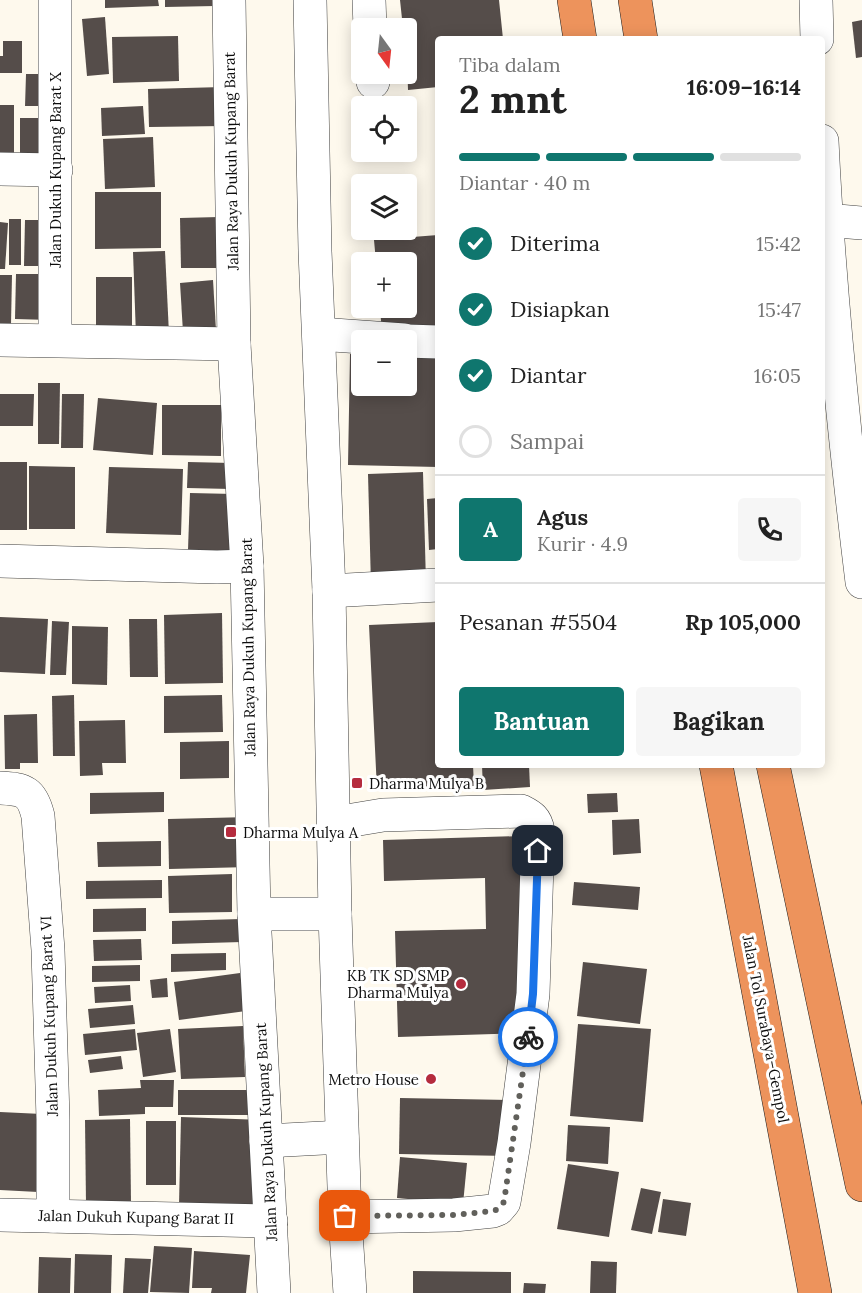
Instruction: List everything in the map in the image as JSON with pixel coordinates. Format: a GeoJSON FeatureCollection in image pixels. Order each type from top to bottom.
{"type":"FeatureCollection","features":[{"type":"Feature","properties":{"kind":"highway"},"geometry":{"type":"LineString","coordinates":[[574,0],[580,36]]}},
{"type":"Feature","properties":{"kind":"highway"},"geometry":{"type":"LineString","coordinates":[[635,0],[641,36]]}},
{"type":"Feature","properties":{"kind":"highway","name":"Jalan Tol Surabaya–Gempol"},"geometry":{"type":"LineString","coordinates":[[717,768],[815,1293]]}},
{"type":"Feature","properties":{"kind":"highway"},"geometry":{"type":"LineString","coordinates":[[774,768],[862,1185]]}},
{"type":"Feature","properties":{"kind":"street","name":"Jalan Dukuh Kupang Barat X"},"geometry":{"type":"LineString","coordinates":[[55,0],[55,340]]}},
{"type":"Feature","properties":{"kind":"street","name":"Jalan Raya Dukuh Kupang Barat"},"geometry":{"type":"LineString","coordinates":[[229,0],[234,344],[247,566],[254,914],[274,1293]]}},
{"type":"Feature","properties":{"kind":"street"},"geometry":{"type":"LineString","coordinates":[[310,0],[329,591],[335,914],[345,1216],[350,1293]]}},
{"type":"Feature","properties":{"kind":"street"},"geometry":{"type":"LineString","coordinates":[[369,0],[370,18]]}},
{"type":"Feature","properties":{"kind":"street"},"geometry":{"type":"LineString","coordinates":[[816,0],[818,36]]}},
{"type":"Feature","properties":{"kind":"street"},"geometry":{"type":"LineString","coordinates":[[0,170],[56,170]]}},
{"type":"Feature","properties":{"kind":"street"},"geometry":{"type":"LineString","coordinates":[[825,200],[846,455],[862,582]]}},
{"type":"Feature","properties":{"kind":"street"},"geometry":{"type":"LineString","coordinates":[[826,220],[862,223]]}},
{"type":"Feature","properties":{"kind":"street"},"geometry":{"type":"LineString","coordinates":[[319,334],[351,337]]}},
{"type":"Feature","properties":{"kind":"street"},"geometry":{"type":"LineString","coordinates":[[0,340],[234,344]]}},
{"type":"Feature","properties":{"kind":"street"},"geometry":{"type":"LineString","coordinates":[[417,341],[435,342]]}},
{"type":"Feature","properties":{"kind":"street"},"geometry":{"type":"LineString","coordinates":[[0,561],[247,566]]}},
{"type":"Feature","properties":{"kind":"street"},"geometry":{"type":"LineString","coordinates":[[329,591],[435,585]]}},
{"type":"Feature","properties":{"kind":"street","name":"Jalan Dukuh Kupang Barat VI"},"geometry":{"type":"LineString","coordinates":[[0,788],[27,792],[33,799],[38,816],[48,950],[53,1119],[53,1216]]}},
{"type":"Feature","properties":{"kind":"street"},"geometry":{"type":"LineString","coordinates":[[335,823],[383,815],[521,811],[530,815],[537,822],[538,831],[533,994],[504,1202],[498,1209],[454,1215],[345,1216]]}},
{"type":"Feature","properties":{"kind":"street"},"geometry":{"type":"LineString","coordinates":[[254,914],[335,914]]}},
{"type":"Feature","properties":{"kind":"street"},"geometry":{"type":"LineString","coordinates":[[266,1141],[342,1137]]}},
{"type":"Feature","properties":{"kind":"street","name":"Jalan Dukuh Kupang Barat II"},"geometry":{"type":"LineString","coordinates":[[0,1215],[271,1221]]}},
{"type":"Feature","properties":{"kind":"building"},"geometry":{"type":"Polygon","coordinates":[[[105,0],[158,0],[159,6],[105,8],[105,0]]]}},
{"type":"Feature","properties":{"kind":"building"},"geometry":{"type":"Polygon","coordinates":[[[165,0],[215,0],[215,6],[165,7],[165,0]]]}},
{"type":"Feature","properties":{"kind":"building"},"geometry":{"type":"Polygon","coordinates":[[[400,0],[499,0],[503,36],[435,36],[435,87],[408,90],[408,84],[417,84],[417,18],[402,18],[400,0]]]}},
{"type":"Feature","properties":{"kind":"building"},"geometry":{"type":"Polygon","coordinates":[[[105,17],[109,74],[87,76],[82,19],[105,17]]]}},
{"type":"Feature","properties":{"kind":"building"},"geometry":{"type":"Polygon","coordinates":[[[862,20],[862,57],[856,58],[852,22],[862,20]]]}},
{"type":"Feature","properties":{"kind":"building"},"geometry":{"type":"Polygon","coordinates":[[[178,36],[179,81],[113,83],[112,37],[178,36]]]}},
{"type":"Feature","properties":{"kind":"building"},"geometry":{"type":"Polygon","coordinates":[[[3,41],[22,41],[22,73],[0,73],[3,41]]]}},
{"type":"Feature","properties":{"kind":"building"},"geometry":{"type":"Polygon","coordinates":[[[26,74],[53,74],[53,106],[25,106],[26,74]]]}},
{"type":"Feature","properties":{"kind":"building"},"geometry":{"type":"Polygon","coordinates":[[[223,87],[224,126],[149,127],[148,89],[223,87]]]}},
{"type":"Feature","properties":{"kind":"building"},"geometry":{"type":"Polygon","coordinates":[[[0,105],[14,105],[14,166],[0,166],[0,105]]]}},
{"type":"Feature","properties":{"kind":"building"},"geometry":{"type":"Polygon","coordinates":[[[143,106],[145,134],[102,136],[101,108],[143,106]]]}},
{"type":"Feature","properties":{"kind":"building"},"geometry":{"type":"Polygon","coordinates":[[[20,118],[53,118],[53,154],[20,154],[20,118]]]}},
{"type":"Feature","properties":{"kind":"building"},"geometry":{"type":"Polygon","coordinates":[[[153,137],[155,187],[105,189],[103,139],[153,137]]]}},
{"type":"Feature","properties":{"kind":"building"},"geometry":{"type":"Polygon","coordinates":[[[95,192],[161,192],[161,248],[95,249],[95,192]]]}},
{"type":"Feature","properties":{"kind":"building"},"geometry":{"type":"Polygon","coordinates":[[[219,217],[220,268],[181,268],[180,218],[219,217]]]}},
{"type":"Feature","properties":{"kind":"building"},"geometry":{"type":"Polygon","coordinates":[[[9,219],[21,219],[21,265],[9,265],[9,219]]]}},
{"type":"Feature","properties":{"kind":"building"},"geometry":{"type":"Polygon","coordinates":[[[25,220],[50,220],[50,266],[24,266],[25,220]]]}},
{"type":"Feature","properties":{"kind":"building"},"geometry":{"type":"Polygon","coordinates":[[[0,222],[8,223],[5,269],[0,269],[0,222]]]}},
{"type":"Feature","properties":{"kind":"building"},"geometry":{"type":"Polygon","coordinates":[[[435,235],[435,329],[382,330],[381,318],[417,318],[417,252],[375,252],[374,240],[417,240],[417,237],[435,235]]]}},
{"type":"Feature","properties":{"kind":"building"},"geometry":{"type":"Polygon","coordinates":[[[165,251],[169,334],[136,336],[133,252],[165,251]]]}},
{"type":"Feature","properties":{"kind":"building"},"geometry":{"type":"Polygon","coordinates":[[[16,274],[50,274],[50,320],[15,319],[16,274]]]}},
{"type":"Feature","properties":{"kind":"building"},"geometry":{"type":"Polygon","coordinates":[[[0,275],[12,275],[11,324],[0,324],[0,275]]]}},
{"type":"Feature","properties":{"kind":"building"},"geometry":{"type":"Polygon","coordinates":[[[96,277],[132,277],[132,332],[96,332],[96,277]]]}},
{"type":"Feature","properties":{"kind":"building"},"geometry":{"type":"Polygon","coordinates":[[[213,280],[216,330],[183,332],[180,283],[213,280]]]}},
{"type":"Feature","properties":{"kind":"building"},"geometry":{"type":"Polygon","coordinates":[[[350,354],[351,396],[417,396],[417,355],[435,356],[435,467],[348,465],[350,354]]]}},
{"type":"Feature","properties":{"kind":"building"},"geometry":{"type":"Polygon","coordinates":[[[38,383],[60,383],[59,444],[38,444],[38,383]]]}},
{"type":"Feature","properties":{"kind":"building"},"geometry":{"type":"Polygon","coordinates":[[[0,394],[34,394],[33,426],[0,426],[0,394]]]}},
{"type":"Feature","properties":{"kind":"building"},"geometry":{"type":"Polygon","coordinates":[[[62,394],[84,394],[83,448],[61,448],[62,394]]]}},
{"type":"Feature","properties":{"kind":"building"},"geometry":{"type":"Polygon","coordinates":[[[98,398],[157,403],[153,455],[93,450],[98,398]]]}},
{"type":"Feature","properties":{"kind":"building"},"geometry":{"type":"Polygon","coordinates":[[[162,405],[221,405],[221,456],[162,455],[162,405]]]}},
{"type":"Feature","properties":{"kind":"building"},"geometry":{"type":"Polygon","coordinates":[[[0,462],[27,462],[27,530],[0,530],[0,462]]]}},
{"type":"Feature","properties":{"kind":"building"},"geometry":{"type":"Polygon","coordinates":[[[188,462],[232,463],[231,489],[187,488],[188,462]]]}},
{"type":"Feature","properties":{"kind":"building"},"geometry":{"type":"Polygon","coordinates":[[[29,466],[75,467],[75,529],[29,529],[29,466]]]}},
{"type":"Feature","properties":{"kind":"building"},"geometry":{"type":"Polygon","coordinates":[[[109,467],[183,469],[181,535],[106,533],[109,467]]]}},
{"type":"Feature","properties":{"kind":"building"},"geometry":{"type":"Polygon","coordinates":[[[423,472],[426,583],[371,585],[368,474],[423,472]]]}},
{"type":"Feature","properties":{"kind":"building"},"geometry":{"type":"Polygon","coordinates":[[[190,493],[234,494],[233,551],[188,550],[190,493]]]}},
{"type":"Feature","properties":{"kind":"building"},"geometry":{"type":"Polygon","coordinates":[[[435,498],[435,549],[429,550],[427,499],[435,498]]]}},
{"type":"Feature","properties":{"kind":"building"},"geometry":{"type":"Polygon","coordinates":[[[222,613],[223,683],[165,684],[164,615],[222,613]]]}},
{"type":"Feature","properties":{"kind":"building"},"geometry":{"type":"Polygon","coordinates":[[[0,617],[48,619],[45,674],[0,672],[0,617]]]}},
{"type":"Feature","properties":{"kind":"building"},"geometry":{"type":"Polygon","coordinates":[[[129,619],[157,619],[158,677],[130,677],[129,619]]]}},
{"type":"Feature","properties":{"kind":"building"},"geometry":{"type":"Polygon","coordinates":[[[52,621],[69,622],[66,675],[50,675],[52,621]]]}},
{"type":"Feature","properties":{"kind":"building"},"geometry":{"type":"Polygon","coordinates":[[[435,622],[435,768],[473,768],[474,786],[377,790],[369,625],[435,622]]]}},
{"type":"Feature","properties":{"kind":"building"},"geometry":{"type":"Polygon","coordinates":[[[72,626],[108,627],[107,685],[72,684],[72,626]]]}},
{"type":"Feature","properties":{"kind":"building"},"geometry":{"type":"Polygon","coordinates":[[[74,695],[75,756],[53,756],[52,696],[74,695]]]}},
{"type":"Feature","properties":{"kind":"building"},"geometry":{"type":"Polygon","coordinates":[[[222,695],[223,732],[164,733],[164,696],[222,695]]]}},
{"type":"Feature","properties":{"kind":"building"},"geometry":{"type":"Polygon","coordinates":[[[37,714],[38,763],[20,763],[20,769],[5,769],[4,715],[37,714]]]}},
{"type":"Feature","properties":{"kind":"building"},"geometry":{"type":"Polygon","coordinates":[[[125,720],[126,763],[102,763],[103,775],[80,776],[79,721],[125,720]]]}},
{"type":"Feature","properties":{"kind":"building"},"geometry":{"type":"Polygon","coordinates":[[[229,741],[229,778],[180,779],[180,742],[229,741]]]}},
{"type":"Feature","properties":{"kind":"building"},"geometry":{"type":"Polygon","coordinates":[[[482,768],[529,768],[530,787],[483,790],[482,768]]]}},
{"type":"Feature","properties":{"kind":"building"},"geometry":{"type":"Polygon","coordinates":[[[164,792],[164,812],[90,814],[90,793],[164,792]]]}},
{"type":"Feature","properties":{"kind":"building"},"geometry":{"type":"Polygon","coordinates":[[[617,793],[618,812],[588,813],[587,794],[617,793]]]}},
{"type":"Feature","properties":{"kind":"building"},"geometry":{"type":"Polygon","coordinates":[[[250,817],[250,867],[169,869],[168,819],[250,817]]]}},
{"type":"Feature","properties":{"kind":"building"},"geometry":{"type":"Polygon","coordinates":[[[639,819],[641,853],[613,855],[612,820],[639,819]]]}},
{"type":"Feature","properties":{"kind":"building","name":"KB TK SD SMP Dharma Mulya"},"geometry":{"type":"Polygon","coordinates":[[[522,836],[527,1033],[398,1037],[395,931],[486,929],[485,878],[384,881],[383,840],[522,836]]]}},
{"type":"Feature","properties":{"kind":"building"},"geometry":{"type":"Polygon","coordinates":[[[161,841],[161,866],[98,867],[97,842],[161,841]]]}},
{"type":"Feature","properties":{"kind":"building"},"geometry":{"type":"Polygon","coordinates":[[[232,874],[232,912],[169,913],[168,876],[232,874]]]}},
{"type":"Feature","properties":{"kind":"building"},"geometry":{"type":"Polygon","coordinates":[[[162,880],[162,898],[86,899],[86,881],[162,880]]]}},
{"type":"Feature","properties":{"kind":"building"},"geometry":{"type":"Polygon","coordinates":[[[574,882],[640,887],[638,910],[572,905],[574,882]]]}},
{"type":"Feature","properties":{"kind":"building"},"geometry":{"type":"Polygon","coordinates":[[[146,908],[146,931],[93,932],[93,909],[146,908]]]}},
{"type":"Feature","properties":{"kind":"building"},"geometry":{"type":"Polygon","coordinates":[[[241,919],[242,942],[172,944],[172,921],[241,919]]]}},
{"type":"Feature","properties":{"kind":"building"},"geometry":{"type":"Polygon","coordinates":[[[141,939],[142,960],[94,961],[93,940],[141,939]]]}},
{"type":"Feature","properties":{"kind":"building"},"geometry":{"type":"Polygon","coordinates":[[[226,953],[226,970],[171,972],[171,954],[226,953]]]}},
{"type":"Feature","properties":{"kind":"building"},"geometry":{"type":"Polygon","coordinates":[[[583,962],[647,969],[640,1024],[577,1016],[583,962]]]}},
{"type":"Feature","properties":{"kind":"building"},"geometry":{"type":"Polygon","coordinates":[[[140,965],[140,981],[92,982],[92,966],[140,965]]]}},
{"type":"Feature","properties":{"kind":"building"},"geometry":{"type":"Polygon","coordinates":[[[240,973],[246,1011],[179,1020],[174,982],[240,973]]]}},
{"type":"Feature","properties":{"kind":"building"},"geometry":{"type":"Polygon","coordinates":[[[167,978],[168,997],[152,998],[150,980],[167,978]]]}},
{"type":"Feature","properties":{"kind":"building"},"geometry":{"type":"Polygon","coordinates":[[[130,985],[131,1001],[95,1003],[94,987],[130,985]]]}},
{"type":"Feature","properties":{"kind":"building"},"geometry":{"type":"Polygon","coordinates":[[[133,1005],[135,1024],[90,1028],[88,1009],[133,1005]]]}},
{"type":"Feature","properties":{"kind":"building"},"geometry":{"type":"Polygon","coordinates":[[[578,1024],[651,1029],[643,1122],[570,1116],[578,1024]]]}},
{"type":"Feature","properties":{"kind":"building"},"geometry":{"type":"Polygon","coordinates":[[[243,1026],[245,1077],[181,1079],[178,1029],[243,1026]]]}},
{"type":"Feature","properties":{"kind":"building"},"geometry":{"type":"Polygon","coordinates":[[[135,1029],[137,1050],[85,1055],[83,1034],[135,1029]]]}},
{"type":"Feature","properties":{"kind":"building"},"geometry":{"type":"Polygon","coordinates":[[[170,1029],[176,1072],[143,1077],[137,1033],[170,1029]]]}},
{"type":"Feature","properties":{"kind":"building"},"geometry":{"type":"Polygon","coordinates":[[[121,1056],[123,1069],[90,1073],[88,1060],[121,1056]]]}},
{"type":"Feature","properties":{"kind":"building"},"geometry":{"type":"Polygon","coordinates":[[[140,1080],[174,1080],[173,1107],[145,1107],[145,1114],[99,1116],[98,1090],[141,1088],[140,1080]]]}},
{"type":"Feature","properties":{"kind":"building"},"geometry":{"type":"Polygon","coordinates":[[[178,1090],[257,1090],[257,1115],[178,1115],[178,1090]]]}},
{"type":"Feature","properties":{"kind":"building"},"geometry":{"type":"Polygon","coordinates":[[[400,1098],[510,1100],[509,1156],[399,1154],[400,1098]]]}},
{"type":"Feature","properties":{"kind":"building"},"geometry":{"type":"Polygon","coordinates":[[[0,1112],[42,1114],[38,1192],[0,1190],[0,1112]]]}},
{"type":"Feature","properties":{"kind":"building"},"geometry":{"type":"Polygon","coordinates":[[[181,1117],[261,1120],[258,1207],[179,1205],[181,1117]]]}},
{"type":"Feature","properties":{"kind":"building"},"geometry":{"type":"Polygon","coordinates":[[[130,1119],[131,1203],[86,1204],[85,1120],[130,1119]]]}},
{"type":"Feature","properties":{"kind":"building"},"geometry":{"type":"Polygon","coordinates":[[[146,1121],[176,1121],[176,1185],[146,1185],[146,1121]]]}},
{"type":"Feature","properties":{"kind":"building"},"geometry":{"type":"Polygon","coordinates":[[[568,1125],[610,1127],[608,1164],[566,1161],[568,1125]]]}},
{"type":"Feature","properties":{"kind":"building"},"geometry":{"type":"Polygon","coordinates":[[[400,1157],[467,1163],[463,1204],[397,1198],[400,1157]]]}},
{"type":"Feature","properties":{"kind":"building"},"geometry":{"type":"Polygon","coordinates":[[[568,1164],[619,1172],[609,1237],[557,1229],[568,1164]]]}},
{"type":"Feature","properties":{"kind":"building"},"geometry":{"type":"Polygon","coordinates":[[[641,1188],[661,1192],[652,1234],[631,1230],[641,1188]]]}},
{"type":"Feature","properties":{"kind":"building"},"geometry":{"type":"Polygon","coordinates":[[[663,1199],[691,1203],[686,1236],[658,1232],[663,1199]]]}},
{"type":"Feature","properties":{"kind":"building"},"geometry":{"type":"Polygon","coordinates":[[[154,1246],[192,1248],[189,1293],[150,1292],[154,1246]]]}},
{"type":"Feature","properties":{"kind":"building"},"geometry":{"type":"Polygon","coordinates":[[[194,1251],[250,1255],[246,1293],[211,1293],[212,1288],[192,1288],[194,1251]]]}},
{"type":"Feature","properties":{"kind":"building"},"geometry":{"type":"Polygon","coordinates":[[[75,1254],[112,1255],[111,1293],[74,1293],[75,1254]]]}},
{"type":"Feature","properties":{"kind":"building"},"geometry":{"type":"Polygon","coordinates":[[[39,1257],[71,1258],[70,1293],[38,1293],[39,1257]]]}},
{"type":"Feature","properties":{"kind":"building"},"geometry":{"type":"Polygon","coordinates":[[[125,1258],[151,1259],[148,1293],[123,1293],[125,1258]]]}},
{"type":"Feature","properties":{"kind":"building"},"geometry":{"type":"Polygon","coordinates":[[[591,1261],[617,1262],[616,1293],[590,1293],[591,1261]]]}},
{"type":"Feature","properties":{"kind":"building"},"geometry":{"type":"Polygon","coordinates":[[[413,1271],[511,1272],[511,1293],[413,1293],[413,1271]]]}},
{"type":"Feature","properties":{"kind":"building"},"geometry":{"type":"Polygon","coordinates":[[[524,1283],[546,1284],[545,1293],[523,1293],[524,1283]]]}},
{"type":"Feature","properties":{"kind":"way so far"},"geometry":{"type":"LineString","coordinates":[[345,1216],[454,1215],[498,1209],[504,1202],[528,1037]]}},
{"type":"Feature","properties":{"kind":"place","name":"Dharma Mulya B"},"geometry":{"type":"Point","coordinates":[357,783]}},
{"type":"Feature","properties":{"kind":"place","name":"Dharma Mulya A"},"geometry":{"type":"Point","coordinates":[231,832]}},
{"type":"Feature","properties":{"kind":"place","name":"KB TK SD SMP Dharma Mulya"},"geometry":{"type":"Point","coordinates":[461,984]}},
{"type":"Feature","properties":{"kind":"place","name":"Metro House"},"geometry":{"type":"Point","coordinates":[431,1079]}},
{"type":"Feature","properties":{"kind":"route"},"geometry":{"type":"LineString","coordinates":[[528,1037],[533,994],[538,851]]}}]}
